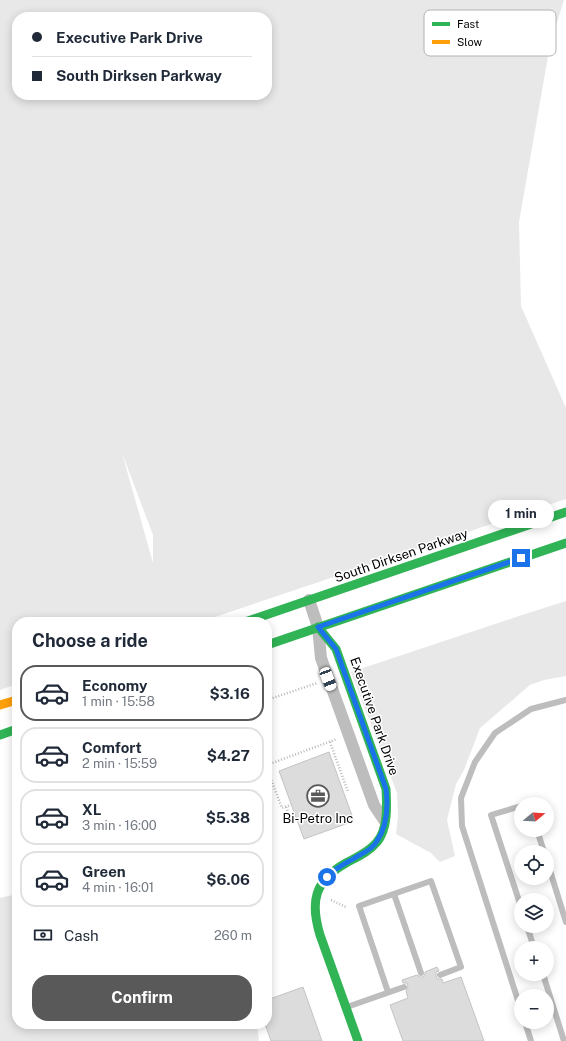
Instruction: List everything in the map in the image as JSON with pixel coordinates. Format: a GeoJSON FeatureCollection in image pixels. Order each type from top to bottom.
{"type":"FeatureCollection","features":[{"type":"Feature","properties":{"kind":"main road","name":"South Dirksen Parkway"},"geometry":{"type":"LineString","coordinates":[[260,617],[566,512]]}},
{"type":"Feature","properties":{"kind":"main road"},"geometry":{"type":"LineString","coordinates":[[272,643],[566,543]]}},
{"type":"Feature","properties":{"kind":"main road"},"geometry":{"type":"LineString","coordinates":[[461,578],[506,574]]}},
{"type":"Feature","properties":{"kind":"main road","name":"Executive Park Drive"},"geometry":{"type":"LineString","coordinates":[[318,627],[336,649],[386,789],[388,805],[382,831],[377,842],[358,856],[334,869],[321,885],[314,908],[322,943],[358,1041]]}},
{"type":"Feature","properties":{"kind":"main road"},"geometry":{"type":"LineString","coordinates":[[0,705],[12,701]]}},
{"type":"Feature","properties":{"kind":"main road"},"geometry":{"type":"LineString","coordinates":[[0,735],[12,731]]}},
{"type":"Feature","properties":{"kind":"street","name":"Executive Park Drive"},"geometry":{"type":"LineString","coordinates":[[309,600],[318,627],[321,658],[374,805],[384,820]]}},
{"type":"Feature","properties":{"kind":"lane"},"geometry":{"type":"LineString","coordinates":[[514,989],[462,826],[461,798],[475,762],[495,733],[531,709],[566,700]]}},
{"type":"Feature","properties":{"kind":"lane"},"geometry":{"type":"LineString","coordinates":[[514,808],[491,815],[516,893]]}},
{"type":"Feature","properties":{"kind":"lane"},"geometry":{"type":"LineString","coordinates":[[388,992],[359,906],[431,881],[461,967],[440,975]]}},
{"type":"Feature","properties":{"kind":"lane"},"geometry":{"type":"LineString","coordinates":[[554,883],[566,922]]}},
{"type":"Feature","properties":{"kind":"lane"},"geometry":{"type":"LineString","coordinates":[[394,894],[421,973]]}},
{"type":"Feature","properties":{"kind":"lane"},"geometry":{"type":"LineString","coordinates":[[545,981],[564,1041]]}},
{"type":"Feature","properties":{"kind":"lane"},"geometry":{"type":"LineString","coordinates":[[346,1008],[404,987]]}},
{"type":"Feature","properties":{"kind":"lane"},"geometry":{"type":"LineString","coordinates":[[527,1029],[531,1041]]}},
{"type":"Feature","properties":{"kind":"path"},"geometry":{"type":"LineString","coordinates":[[272,698],[321,681]]}},
{"type":"Feature","properties":{"kind":"path"},"geometry":{"type":"LineString","coordinates":[[272,763],[337,740]]}},
{"type":"Feature","properties":{"kind":"path"},"geometry":{"type":"LineString","coordinates":[[330,742],[348,792]]}},
{"type":"Feature","properties":{"kind":"path"},"geometry":{"type":"LineString","coordinates":[[272,781],[282,808],[291,805]]}},
{"type":"Feature","properties":{"kind":"path"},"geometry":{"type":"LineString","coordinates":[[346,784],[350,783]]}},
{"type":"Feature","properties":{"kind":"path"},"geometry":{"type":"LineString","coordinates":[[286,807],[291,818]]}},
{"type":"Feature","properties":{"kind":"path"},"geometry":{"type":"LineString","coordinates":[[328,899],[346,907]]}},
{"type":"Feature","properties":{"kind":"shaded area"},"geometry":{"type":"Polygon","coordinates":[[[0,0],[564,0],[556,26],[556,10],[424,10],[424,56],[548,56],[519,222],[521,306],[566,408],[566,499],[215,617],[12,617],[12,686],[0,690],[0,0]],[[122,453],[153,563],[153,535],[122,453]]]}},
{"type":"Feature","properties":{"kind":"shaded area"},"geometry":{"type":"Polygon","coordinates":[[[566,601],[566,676],[544,680],[530,685],[480,728],[464,770],[456,784],[447,820],[455,856],[440,862],[431,853],[396,834],[398,816],[397,793],[351,672],[566,601]]]}},
{"type":"Feature","properties":{"kind":"shaded area"},"geometry":{"type":"Polygon","coordinates":[[[12,895],[12,1029],[258,1029],[259,1041],[0,1041],[0,898],[12,895]]]}},
{"type":"Feature","properties":{"kind":"building"},"geometry":{"type":"Polygon","coordinates":[[[329,752],[354,821],[304,839],[279,771],[329,752]]]}},
{"type":"Feature","properties":{"kind":"building"},"geometry":{"type":"Polygon","coordinates":[[[437,967],[439,971],[436,972],[437,979],[442,979],[443,983],[461,977],[484,1041],[403,1041],[390,1005],[408,998],[406,991],[408,986],[407,983],[403,983],[402,980],[417,975],[423,977],[425,972],[437,967]]]}},
{"type":"Feature","properties":{"kind":"building"},"geometry":{"type":"Polygon","coordinates":[[[303,987],[322,1041],[271,1041],[267,1029],[272,1029],[272,998],[303,987]]]}},
{"type":"Feature","properties":{"kind":"traffic: fast"},"geometry":{"type":"LineString","coordinates":[[260,617],[566,512]]}},
{"type":"Feature","properties":{"kind":"traffic: fast"},"geometry":{"type":"LineString","coordinates":[[272,643],[566,543]]}},
{"type":"Feature","properties":{"kind":"traffic: fast"},"geometry":{"type":"LineString","coordinates":[[318,627],[336,649],[386,789],[386,817],[381,837],[370,849],[335,870],[327,877],[317,893],[315,902],[315,912],[320,935],[358,1041]]}},
{"type":"Feature","properties":{"kind":"traffic: fast"},"geometry":{"type":"LineString","coordinates":[[0,735],[12,731]]}},
{"type":"Feature","properties":{"kind":"traffic: slow"},"geometry":{"type":"LineString","coordinates":[[0,705],[12,701]]}},
{"type":"Feature","properties":{"kind":"place","name":"Bi-Petro Inc"},"geometry":{"type":"Point","coordinates":[318,796]}},
{"type":"Feature","properties":{"kind":"route"},"geometry":{"type":"LineString","coordinates":[[327,877],[334,869],[358,856],[377,842],[382,831],[388,805],[386,789],[336,649],[318,627],[521,558]]}}]}
